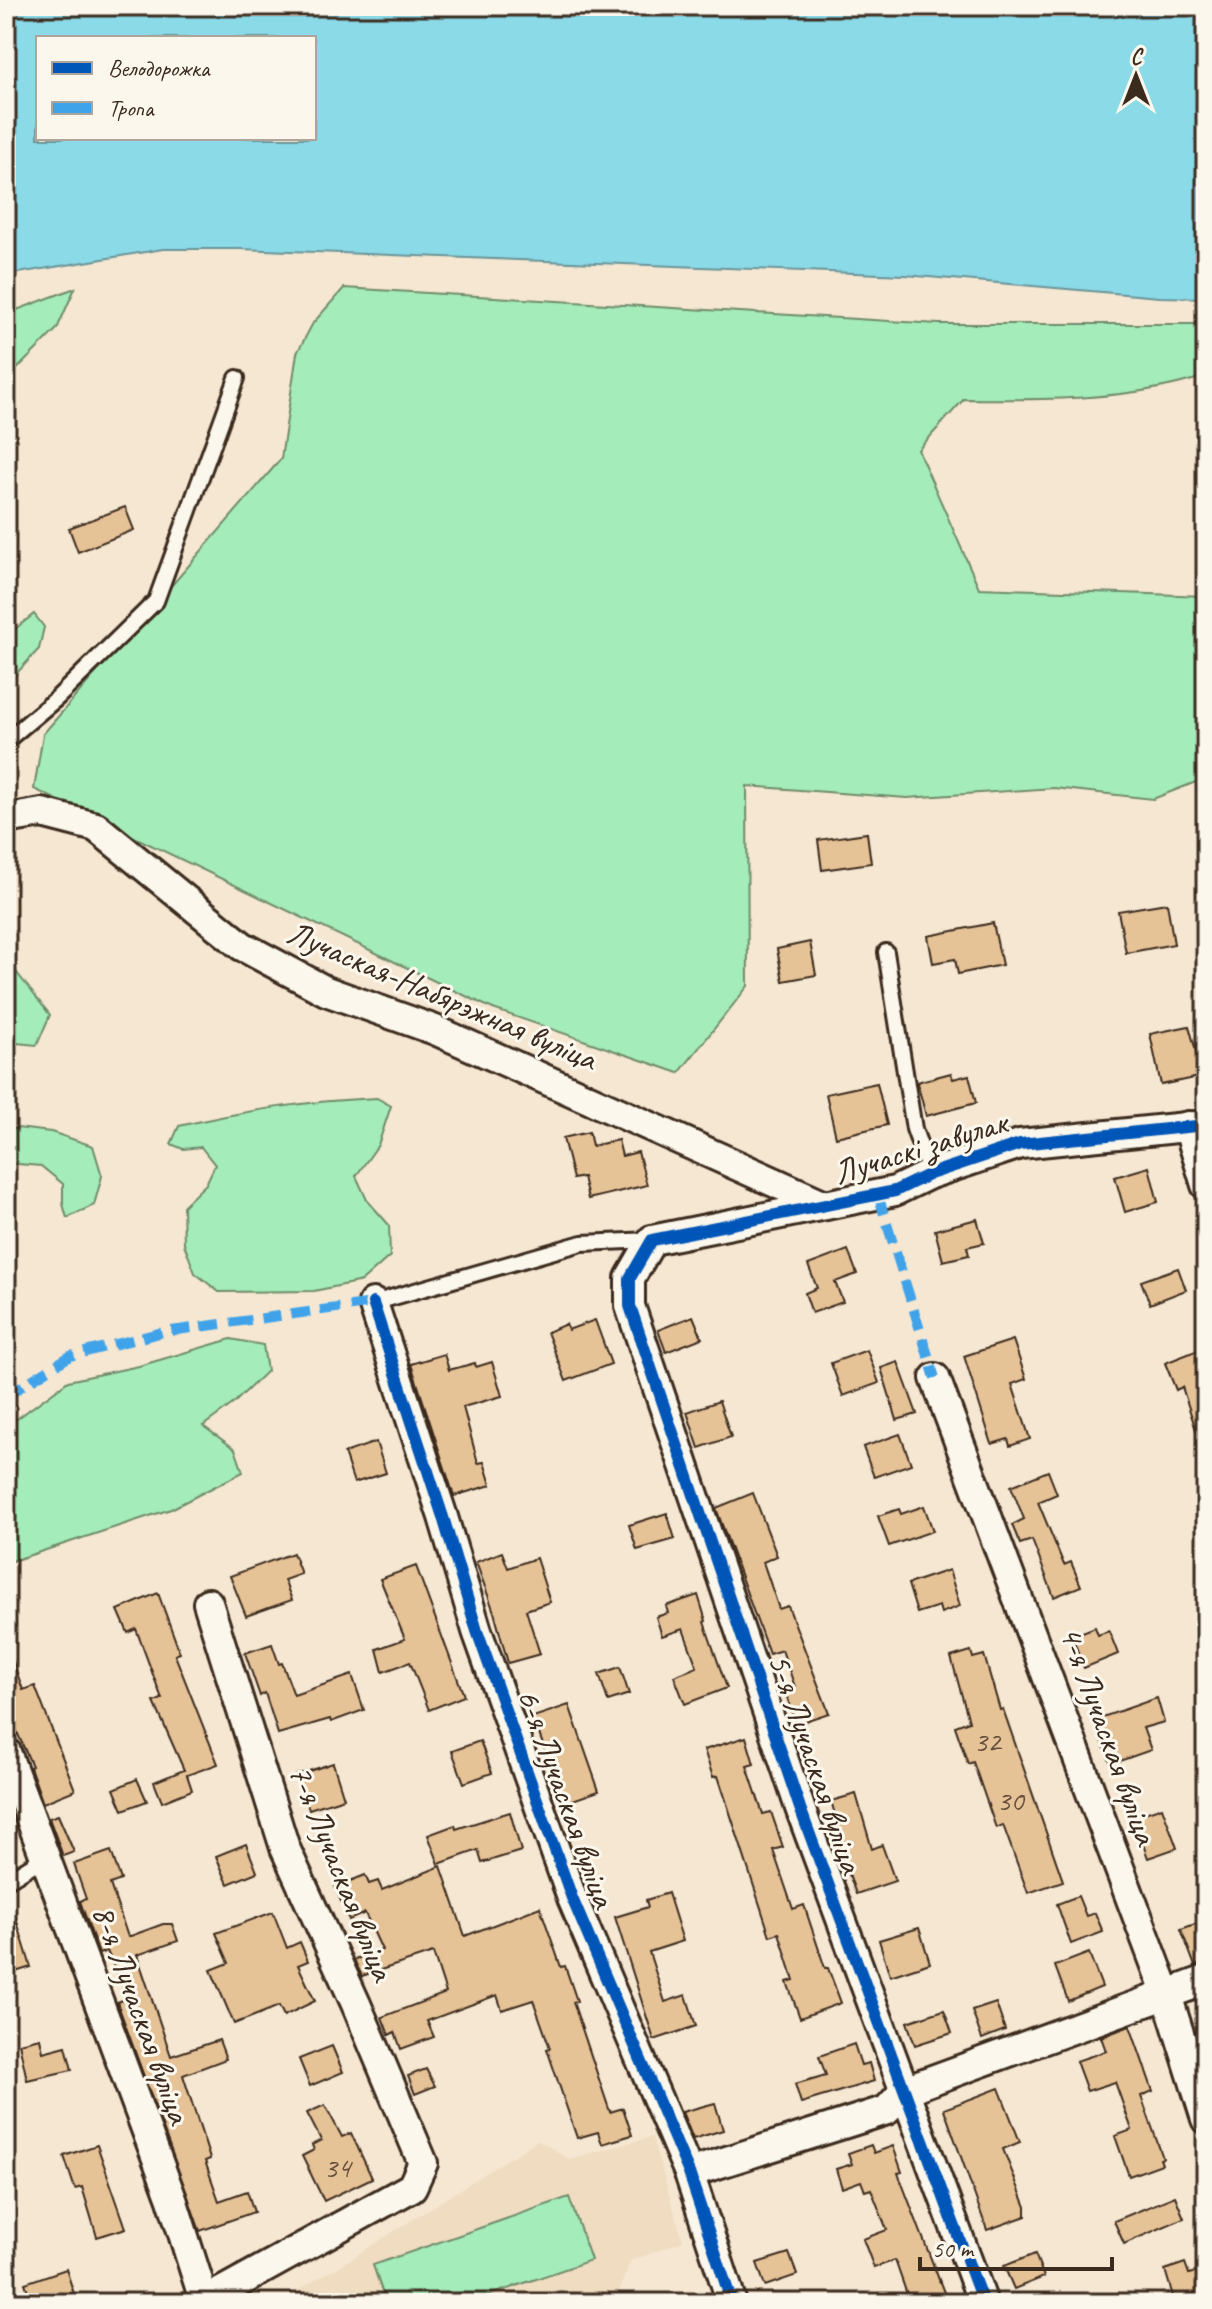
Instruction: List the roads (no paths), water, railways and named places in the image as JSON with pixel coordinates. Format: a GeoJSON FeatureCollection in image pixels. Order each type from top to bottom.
{"type":"FeatureCollection","features":[{"type":"Feature","properties":{"kind":"street","name":"Лучаская-Набярэжная вуліца"},"geometry":{"type":"LineString","coordinates":[[6,819],[42,813],[96,827],[242,946],[326,991],[435,1030],[825,1205]]}},
{"type":"Feature","properties":{"kind":"street","name":"Лучаскі завулак"},"geometry":{"type":"LineString","coordinates":[[652,1240],[895,1191],[930,1174],[1020,1144],[1197,1125]]}},
{"type":"Feature","properties":{"kind":"street"},"geometry":{"type":"LineString","coordinates":[[1197,1125],[1206,1185]]}},
{"type":"Feature","properties":{"kind":"street","name":"5-я Лучаская вуліца"},"geometry":{"type":"LineString","coordinates":[[652,1240],[630,1278],[630,1306],[795,1793],[983,2303]]}},
{"type":"Feature","properties":{"kind":"street","name":"6-я Лучаская вуліца"},"geometry":{"type":"LineString","coordinates":[[373,1303],[477,1631],[572,1898],[689,2173],[732,2303]]}},
{"type":"Feature","properties":{"kind":"street","name":"4-я Лучаская вуліца"},"geometry":{"type":"LineString","coordinates":[[935,1378],[1167,1995],[1206,2119]]}},
{"type":"Feature","properties":{"kind":"street","name":"7-я Лучаская вуліца"},"geometry":{"type":"LineString","coordinates":[[205,2302],[412,2187],[423,2163],[356,2004],[285,1848],[208,1603]]}},
{"type":"Feature","properties":{"kind":"street","name":"8-я Лучаская вуліца"},"geometry":{"type":"LineString","coordinates":[[6,1752],[172,2199],[205,2302]]}},
{"type":"Feature","properties":{"kind":"street"},"geometry":{"type":"LineString","coordinates":[[689,2173],[887,2110],[905,2090],[1206,1980]]}},
{"type":"Feature","properties":{"kind":"lane"},"geometry":{"type":"LineString","coordinates":[[6,741],[56,699],[156,601],[237,378]]}},
{"type":"Feature","properties":{"kind":"lane"},"geometry":{"type":"LineString","coordinates":[[886,952],[914,1129],[930,1174]]}},
{"type":"Feature","properties":{"kind":"lane"},"geometry":{"type":"LineString","coordinates":[[373,1303],[582,1243],[652,1240]]}},
{"type":"Feature","properties":{"kind":"lane"},"geometry":{"type":"LineString","coordinates":[[6,1881],[45,1857]]}},
{"type":"Feature","properties":{"kind":"water"},"geometry":{"type":"Polygon","coordinates":[[[6,6],[1206,6],[1206,298],[1159,297],[905,275],[240,249],[163,249],[6,275],[6,6]]]}}]}
